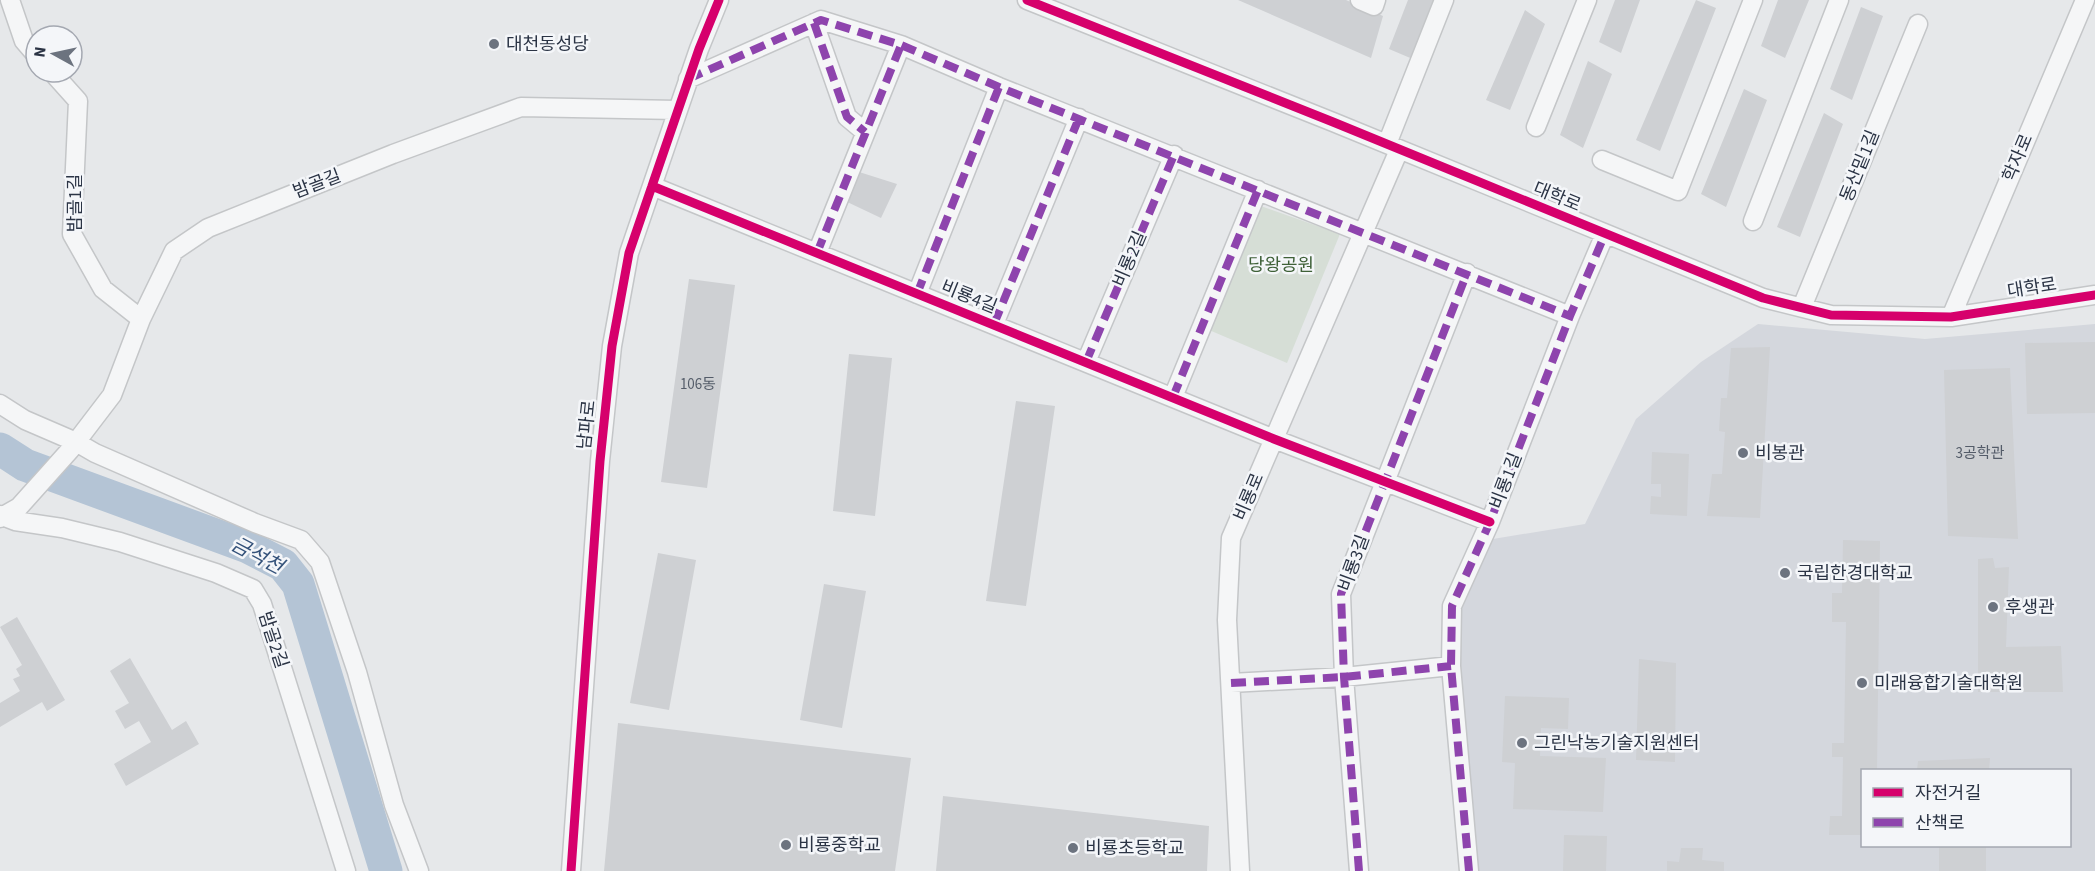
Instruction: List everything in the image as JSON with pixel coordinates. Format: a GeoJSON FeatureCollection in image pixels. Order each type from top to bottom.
{"type":"FeatureCollection","features":[{"type":"Feature","properties":{"kind":"street"},"geometry":{"type":"LineString","coordinates":[[10,0],[24,41]]}},
{"type":"Feature","properties":{"kind":"street","name":"남파로"},"geometry":{"type":"LineString","coordinates":[[571,871],[600,461],[612,346],[629,253],[688,79],[719,0]]}},
{"type":"Feature","properties":{"kind":"street","name":"대학로"},"geometry":{"type":"LineString","coordinates":[[1027,0],[1763,298],[1831,315],[1951,317],[2095,295]]}},
{"type":"Feature","properties":{"kind":"street"},"geometry":{"type":"LineString","coordinates":[[1360,0],[1374,6],[1376,0]]}},
{"type":"Feature","properties":{"kind":"street","name":"비룡로"},"geometry":{"type":"LineString","coordinates":[[1240,871],[1227,620],[1231,538],[1362,233],[1444,0]]}},
{"type":"Feature","properties":{"kind":"street"},"geometry":{"type":"LineString","coordinates":[[1536,127],[1587,0]]}},
{"type":"Feature","properties":{"kind":"street"},"geometry":{"type":"LineString","coordinates":[[1602,160],[1678,191],[1753,0]]}},
{"type":"Feature","properties":{"kind":"street"},"geometry":{"type":"LineString","coordinates":[[1753,220],[1839,0]]}},
{"type":"Feature","properties":{"kind":"street","name":"학자로"},"geometry":{"type":"LineString","coordinates":[[1951,317],[2085,0]]}},
{"type":"Feature","properties":{"kind":"street"},"geometry":{"type":"LineString","coordinates":[[688,79],[821,20],[901,45],[999,87],[1570,316]]}},
{"type":"Feature","properties":{"kind":"street"},"geometry":{"type":"LineString","coordinates":[[814,23],[847,117],[865,132]]}},
{"type":"Feature","properties":{"kind":"street","name":"동산밑1길"},"geometry":{"type":"LineString","coordinates":[[1802,308],[1918,24]]}},
{"type":"Feature","properties":{"kind":"street"},"geometry":{"type":"LineString","coordinates":[[817,253],[901,45]]}},
{"type":"Feature","properties":{"kind":"street","name":"밤골1길"},"geometry":{"type":"LineString","coordinates":[[63,84],[78,101],[72,234],[103,289],[141,319]]}},
{"type":"Feature","properties":{"kind":"street"},"geometry":{"type":"LineString","coordinates":[[917,294],[999,87]]}},
{"type":"Feature","properties":{"kind":"street","name":"밤골길"},"geometry":{"type":"LineString","coordinates":[[6,514],[73,446],[112,395],[141,319],[174,251],[208,228],[383,158],[521,107],[678,110]]}},
{"type":"Feature","properties":{"kind":"street"},"geometry":{"type":"LineString","coordinates":[[994,324],[1079,118]]}},
{"type":"Feature","properties":{"kind":"street","name":"비룡2길"},"geometry":{"type":"LineString","coordinates":[[1086,362],[1173,155]]}},
{"type":"Feature","properties":{"kind":"street","name":"비룡4길"},"geometry":{"type":"LineString","coordinates":[[652,186],[1274,439],[1490,522]]}},
{"type":"Feature","properties":{"kind":"street"},"geometry":{"type":"LineString","coordinates":[[1173,397],[1258,190]]}},
{"type":"Feature","properties":{"kind":"street","name":"비룡1길"},"geometry":{"type":"LineString","coordinates":[[1469,871],[1451,666],[1452,606],[1490,522],[1570,316],[1605,234]]}},
{"type":"Feature","properties":{"kind":"street","name":"비룡3길"},"geometry":{"type":"LineString","coordinates":[[1359,871],[1344,676],[1341,594],[1467,273]]}},
{"type":"Feature","properties":{"kind":"street"},"geometry":{"type":"LineString","coordinates":[[0,404],[73,446],[95,453],[255,523],[301,540],[320,562],[357,672],[394,805],[419,871]]}},
{"type":"Feature","properties":{"kind":"street","name":"밤골2길"},"geometry":{"type":"LineString","coordinates":[[6,514],[15,521],[62,528],[120,543],[216,573],[253,589],[262,604],[346,871]]}},
{"type":"Feature","properties":{"kind":"street"},"geometry":{"type":"LineString","coordinates":[[1231,683],[1451,666]]}},
{"type":"Feature","properties":{"kind":"shaded area","name":"국립한경대학교"},"geometry":{"type":"Polygon","coordinates":[[[1758,324],[1925,339],[2095,324],[2095,871],[1468,871],[1459,607],[1493,539],[1585,524],[1636,419],[1701,362],[1758,324]]]}},
{"type":"Feature","properties":{"kind":"green space","name":"당왕공원"},"geometry":{"type":"Polygon","coordinates":[[[1258,205],[1340,234],[1287,363],[1209,330],[1258,205]]]}},
{"type":"Feature","properties":{"kind":"building"},"geometry":{"type":"Polygon","coordinates":[[[1238,0],[1346,0],[1383,16],[1371,58],[1238,0]]]}},
{"type":"Feature","properties":{"kind":"building"},"geometry":{"type":"Polygon","coordinates":[[[1408,0],[1438,0],[1415,60],[1389,49],[1408,0]]]}},
{"type":"Feature","properties":{"kind":"building"},"geometry":{"type":"Polygon","coordinates":[[[1615,0],[1640,0],[1621,53],[1599,42],[1615,0]]]}},
{"type":"Feature","properties":{"kind":"building"},"geometry":{"type":"Polygon","coordinates":[[[1696,0],[1716,8],[1660,151],[1636,140],[1696,0]]]}},
{"type":"Feature","properties":{"kind":"building"},"geometry":{"type":"Polygon","coordinates":[[[1778,0],[1809,0],[1785,58],[1761,46],[1778,0]]]}},
{"type":"Feature","properties":{"kind":"building"},"geometry":{"type":"Polygon","coordinates":[[[1861,7],[1883,16],[1852,100],[1830,89],[1861,7]]]}},
{"type":"Feature","properties":{"kind":"building"},"geometry":{"type":"Polygon","coordinates":[[[1525,10],[1545,24],[1510,110],[1486,100],[1525,10]]]}},
{"type":"Feature","properties":{"kind":"building"},"geometry":{"type":"Polygon","coordinates":[[[1588,61],[1612,74],[1583,148],[1560,135],[1588,61]]]}},
{"type":"Feature","properties":{"kind":"building"},"geometry":{"type":"Polygon","coordinates":[[[1744,89],[1767,100],[1726,207],[1701,194],[1744,89]]]}},
{"type":"Feature","properties":{"kind":"building"},"geometry":{"type":"Polygon","coordinates":[[[1824,113],[1843,124],[1800,237],[1777,227],[1824,113]]]}},
{"type":"Feature","properties":{"kind":"building"},"geometry":{"type":"Polygon","coordinates":[[[856,171],[897,184],[881,218],[843,200],[856,171]]]}},
{"type":"Feature","properties":{"kind":"building"},"geometry":{"type":"Polygon","coordinates":[[[689,279],[735,285],[707,488],[661,482],[689,279]]]}},
{"type":"Feature","properties":{"kind":"building"},"geometry":{"type":"Polygon","coordinates":[[[2095,342],[2095,413],[2027,414],[2025,343],[2095,342]]]}},
{"type":"Feature","properties":{"kind":"building","name":"비봉관"},"geometry":{"type":"Polygon","coordinates":[[[1770,347],[1760,518],[1707,516],[1712,474],[1722,474],[1725,432],[1719,431],[1721,398],[1727,398],[1731,348],[1770,347]]]}},
{"type":"Feature","properties":{"kind":"building"},"geometry":{"type":"Polygon","coordinates":[[[849,354],[892,358],[875,516],[833,511],[849,354]]]}},
{"type":"Feature","properties":{"kind":"building"},"geometry":{"type":"Polygon","coordinates":[[[2010,368],[2018,539],[1948,536],[1944,370],[2010,368]]]}},
{"type":"Feature","properties":{"kind":"building"},"geometry":{"type":"Polygon","coordinates":[[[1016,401],[1055,406],[1026,606],[986,601],[1016,401]]]}},
{"type":"Feature","properties":{"kind":"building"},"geometry":{"type":"Polygon","coordinates":[[[1652,452],[1689,454],[1687,516],[1650,514],[1651,496],[1661,497],[1661,484],[1651,484],[1652,452]]]}},
{"type":"Feature","properties":{"kind":"building","name":"미래융합기술대학원"},"geometry":{"type":"Polygon","coordinates":[[[1843,540],[1880,541],[1877,769],[1861,769],[1861,835],[1829,835],[1830,816],[1842,816],[1843,757],[1832,757],[1832,743],[1844,743],[1846,622],[1832,622],[1832,593],[1842,593],[1843,540]]]}},
{"type":"Feature","properties":{"kind":"building"},"geometry":{"type":"Polygon","coordinates":[[[658,553],[696,560],[669,710],[630,703],[658,553]]]}},
{"type":"Feature","properties":{"kind":"building","name":"후생관"},"geometry":{"type":"Polygon","coordinates":[[[1993,558],[1995,568],[2009,567],[2006,647],[2061,646],[2063,692],[1978,692],[1978,559],[1993,558]]]}},
{"type":"Feature","properties":{"kind":"building"},"geometry":{"type":"Polygon","coordinates":[[[824,584],[866,591],[842,728],[800,720],[824,584]]]}},
{"type":"Feature","properties":{"kind":"building"},"geometry":{"type":"Polygon","coordinates":[[[17,617],[65,700],[47,711],[42,702],[0,727],[0,703],[20,691],[13,679],[20,676],[16,669],[22,665],[0,627],[17,617]]]}},
{"type":"Feature","properties":{"kind":"building"},"geometry":{"type":"Polygon","coordinates":[[[130,658],[172,730],[186,721],[199,744],[126,786],[114,764],[151,742],[139,721],[125,729],[115,711],[129,703],[110,671],[130,658]]]}},
{"type":"Feature","properties":{"kind":"building"},"geometry":{"type":"Polygon","coordinates":[[[1639,659],[1676,663],[1675,762],[1636,760],[1639,659]]]}},
{"type":"Feature","properties":{"kind":"building","name":"그린낙농기술지원센터"},"geometry":{"type":"Polygon","coordinates":[[[1505,696],[1569,698],[1568,729],[1541,728],[1540,756],[1606,758],[1603,812],[1513,809],[1515,763],[1502,762],[1505,696]]]}},
{"type":"Feature","properties":{"kind":"building","name":"비룡중학교"},"geometry":{"type":"Polygon","coordinates":[[[618,723],[911,758],[895,871],[604,871],[618,723]]]}},
{"type":"Feature","properties":{"kind":"building"},"geometry":{"type":"Polygon","coordinates":[[[1990,758],[1989,769],[1917,769],[1918,761],[1990,758]]]}},
{"type":"Feature","properties":{"kind":"building","name":"비룡초등학교"},"geometry":{"type":"Polygon","coordinates":[[[943,796],[1209,826],[1207,871],[936,871],[943,796]]]}},
{"type":"Feature","properties":{"kind":"building"},"geometry":{"type":"Polygon","coordinates":[[[1564,835],[1607,836],[1606,871],[1563,871],[1564,835]]]}},
{"type":"Feature","properties":{"kind":"building"},"geometry":{"type":"Polygon","coordinates":[[[1939,847],[1986,847],[1986,871],[1939,871],[1939,847]]]}},
{"type":"Feature","properties":{"kind":"building"},"geometry":{"type":"Polygon","coordinates":[[[1681,848],[1703,848],[1702,860],[1724,862],[1724,871],[1667,871],[1667,861],[1679,862],[1681,848]]]}},
{"type":"Feature","properties":{"kind":"waterway","name":"금석천"},"geometry":{"type":"LineString","coordinates":[[0,449],[25,465],[248,547],[283,565],[298,584],[386,871]]}},
{"type":"Feature","properties":{"kind":"marked path"},"geometry":{"type":"LineString","coordinates":[[688,79],[821,20],[901,45],[999,87],[1570,316]]}},
{"type":"Feature","properties":{"kind":"marked path"},"geometry":{"type":"LineString","coordinates":[[814,23],[847,117],[865,132]]}},
{"type":"Feature","properties":{"kind":"marked path"},"geometry":{"type":"LineString","coordinates":[[817,253],[901,45]]}},
{"type":"Feature","properties":{"kind":"marked path"},"geometry":{"type":"LineString","coordinates":[[917,294],[999,87]]}},
{"type":"Feature","properties":{"kind":"marked path"},"geometry":{"type":"LineString","coordinates":[[994,324],[1079,118]]}},
{"type":"Feature","properties":{"kind":"marked path"},"geometry":{"type":"LineString","coordinates":[[1086,362],[1174,155]]}},
{"type":"Feature","properties":{"kind":"marked path"},"geometry":{"type":"LineString","coordinates":[[1173,397],[1258,190]]}},
{"type":"Feature","properties":{"kind":"marked path"},"geometry":{"type":"LineString","coordinates":[[1469,871],[1451,666],[1452,606],[1490,522],[1570,316],[1605,234]]}},
{"type":"Feature","properties":{"kind":"marked path"},"geometry":{"type":"LineString","coordinates":[[1359,871],[1344,677],[1341,594],[1467,273]]}},
{"type":"Feature","properties":{"kind":"marked path"},"geometry":{"type":"LineString","coordinates":[[1231,683],[1344,677],[1451,666]]}},
{"type":"Feature","properties":{"kind":"cycle path"},"geometry":{"type":"LineString","coordinates":[[571,871],[600,461],[612,346],[629,253],[699,49],[719,0]]}},
{"type":"Feature","properties":{"kind":"cycle path"},"geometry":{"type":"LineString","coordinates":[[1027,0],[1763,298],[1831,315],[1951,317],[2095,295]]}},
{"type":"Feature","properties":{"kind":"cycle path"},"geometry":{"type":"LineString","coordinates":[[652,186],[1274,439],[1490,522]]}},
{"type":"Feature","properties":{"kind":"place","name":"대천동성당"},"geometry":{"type":"Point","coordinates":[494,44]}},
{"type":"Feature","properties":{"kind":"place","name":"비봉관"},"geometry":{"type":"Point","coordinates":[1743,453]}},
{"type":"Feature","properties":{"kind":"place","name":"국립한경대학교"},"geometry":{"type":"Point","coordinates":[1785,573]}},
{"type":"Feature","properties":{"kind":"place","name":"후생관"},"geometry":{"type":"Point","coordinates":[1993,607]}},
{"type":"Feature","properties":{"kind":"place","name":"미래융합기술대학원"},"geometry":{"type":"Point","coordinates":[1862,683]}},
{"type":"Feature","properties":{"kind":"place","name":"그린낙농기술지원센터"},"geometry":{"type":"Point","coordinates":[1522,743]}},
{"type":"Feature","properties":{"kind":"place","name":"비룡중학교"},"geometry":{"type":"Point","coordinates":[786,845]}},
{"type":"Feature","properties":{"kind":"place","name":"비룡초등학교"},"geometry":{"type":"Point","coordinates":[1073,848]}}]}
